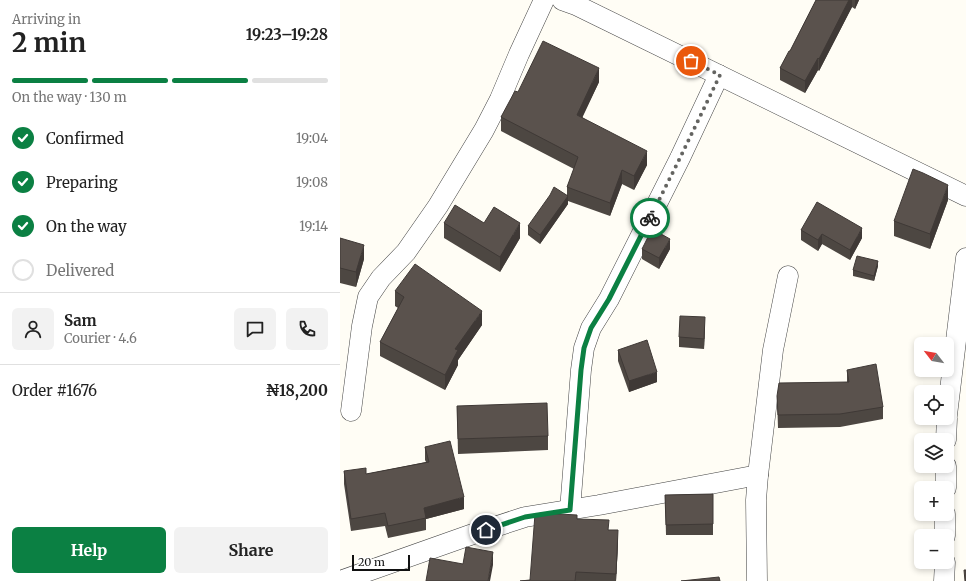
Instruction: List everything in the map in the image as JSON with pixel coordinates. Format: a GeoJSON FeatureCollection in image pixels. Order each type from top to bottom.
{"type":"FeatureCollection","features":[{"type":"Feature","properties":{"kind":"street"},"geometry":{"type":"LineString","coordinates":[[351,411],[362,326],[368,296],[381,278],[406,252],[438,206],[480,137],[500,98],[544,0]]}},
{"type":"Feature","properties":{"kind":"street"},"geometry":{"type":"LineString","coordinates":[[562,0],[576,5],[966,196]]}},
{"type":"Feature","properties":{"kind":"street"},"geometry":{"type":"LineString","coordinates":[[570,510],[581,370],[586,341],[591,328],[609,299],[720,75]]}},
{"type":"Feature","properties":{"kind":"street"},"geometry":{"type":"LineString","coordinates":[[951,385],[966,258]]}},
{"type":"Feature","properties":{"kind":"street"},"geometry":{"type":"LineString","coordinates":[[757,581],[756,500],[758,475],[773,350],[788,276]]}},
{"type":"Feature","properties":{"kind":"street"},"geometry":{"type":"LineString","coordinates":[[340,581],[525,517],[599,505],[758,475]]}},
{"type":"Feature","properties":{"kind":"street"},"geometry":{"type":"LineString","coordinates":[[944,581],[945,569]]}},
{"type":"Feature","properties":{"kind":"building"},"geometry":{"type":"Polygon","coordinates":[[[816,0],[849,0],[819,59],[818,58],[805,81],[780,68],[816,0]]]}},
{"type":"Feature","properties":{"kind":"building"},"geometry":{"type":"Polygon","coordinates":[[[543,41],[599,68],[577,115],[647,151],[634,176],[622,170],[610,203],[567,187],[578,157],[501,117],[515,91],[518,92],[543,41]]]}},
{"type":"Feature","properties":{"kind":"building"},"geometry":{"type":"Polygon","coordinates":[[[913,169],[948,185],[930,234],[894,221],[913,169]]]}},
{"type":"Feature","properties":{"kind":"building"},"geometry":{"type":"Polygon","coordinates":[[[554,187],[568,196],[540,235],[528,226],[554,187]]]}},
{"type":"Feature","properties":{"kind":"building"},"geometry":{"type":"Polygon","coordinates":[[[817,202],[862,228],[850,250],[822,234],[818,240],[801,230],[817,202]]]}},
{"type":"Feature","properties":{"kind":"building"},"geometry":{"type":"Polygon","coordinates":[[[455,205],[484,223],[494,207],[520,223],[500,257],[444,223],[455,205]]]}},
{"type":"Feature","properties":{"kind":"building"},"geometry":{"type":"Polygon","coordinates":[[[652,229],[670,239],[659,258],[642,249],[652,229]]]}},
{"type":"Feature","properties":{"kind":"building"},"geometry":{"type":"Polygon","coordinates":[[[340,238],[364,245],[356,272],[340,268],[340,238]]]}},
{"type":"Feature","properties":{"kind":"building"},"geometry":{"type":"Polygon","coordinates":[[[857,256],[878,261],[874,276],[853,270],[857,256]]]}},
{"type":"Feature","properties":{"kind":"building"},"geometry":{"type":"Polygon","coordinates":[[[415,264],[482,311],[455,349],[458,350],[445,375],[380,342],[404,297],[395,291],[415,264]]]}},
{"type":"Feature","properties":{"kind":"building"},"geometry":{"type":"Polygon","coordinates":[[[680,316],[705,317],[704,339],[679,337],[680,316]]]}},
{"type":"Feature","properties":{"kind":"building"},"geometry":{"type":"Polygon","coordinates":[[[647,340],[657,372],[629,381],[618,350],[647,340]]]}},
{"type":"Feature","properties":{"kind":"building"},"geometry":{"type":"Polygon","coordinates":[[[876,364],[883,407],[840,414],[778,415],[777,396],[779,383],[849,382],[847,370],[876,364]]]}},
{"type":"Feature","properties":{"kind":"building"},"geometry":{"type":"Polygon","coordinates":[[[547,403],[548,436],[458,439],[457,406],[547,403]]]}},
{"type":"Feature","properties":{"kind":"building"},"geometry":{"type":"Polygon","coordinates":[[[450,441],[464,497],[424,508],[426,518],[388,526],[385,513],[351,519],[344,471],[366,468],[366,474],[429,462],[425,447],[450,441]]]}},
{"type":"Feature","properties":{"kind":"building"},"geometry":{"type":"Polygon","coordinates":[[[713,494],[713,524],[666,525],[665,495],[713,494]]]}},
{"type":"Feature","properties":{"kind":"building"},"geometry":{"type":"Polygon","coordinates":[[[535,514],[577,515],[577,519],[609,520],[608,530],[618,530],[616,574],[576,572],[575,581],[520,581],[530,580],[535,514]]]}},
{"type":"Feature","properties":{"kind":"building"},"geometry":{"type":"Polygon","coordinates":[[[466,547],[493,552],[488,581],[426,581],[430,558],[463,564],[466,547]]]}},
{"type":"Feature","properties":{"kind":"building"},"geometry":{"type":"Polygon","coordinates":[[[964,570],[966,570],[966,581],[965,581],[964,570]]]}},
{"type":"Feature","properties":{"kind":"building"},"geometry":{"type":"Polygon","coordinates":[[[719,577],[720,581],[681,581],[719,577]]]}},
{"type":"Feature","properties":{"kind":"way so far"},"geometry":{"type":"LineString","coordinates":[[650,218],[720,75],[691,61]]}},
{"type":"Feature","properties":{"kind":"route"},"geometry":{"type":"LineString","coordinates":[[486,530],[525,517],[570,510],[584,348],[591,328],[609,299],[650,218]]}}]}
